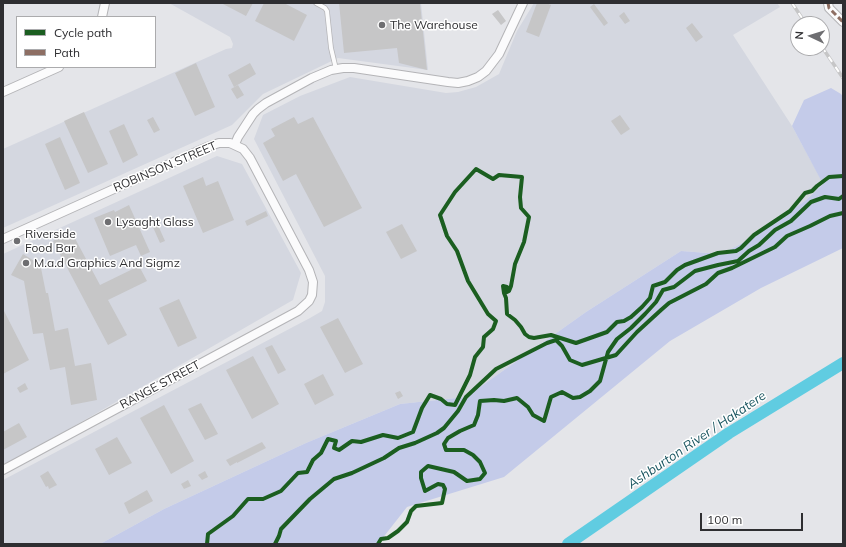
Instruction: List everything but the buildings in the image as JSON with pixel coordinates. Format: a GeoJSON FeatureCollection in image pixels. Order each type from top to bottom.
{"type":"FeatureCollection","features":[{"type":"Feature","properties":{"kind":"street"},"geometry":{"type":"LineString","coordinates":[[102,16],[105,3]]}},
{"type":"Feature","properties":{"kind":"street"},"geometry":{"type":"LineString","coordinates":[[235,144],[253,114],[266,103],[312,78],[336,69],[354,68],[448,82],[468,81],[482,74],[493,63],[523,3]]}},
{"type":"Feature","properties":{"kind":"street"},"geometry":{"type":"LineString","coordinates":[[829,5],[843,22]]}},
{"type":"Feature","properties":{"kind":"street"},"geometry":{"type":"LineString","coordinates":[[3,92],[57,68]]}},
{"type":"Feature","properties":{"kind":"street","name":"ROBINSON STREET"},"geometry":{"type":"LineString","coordinates":[[3,239],[212,145],[224,143],[235,144],[243,149],[250,158],[310,270],[313,282],[312,295]]}},
{"type":"Feature","properties":{"kind":"street","name":"RANGE STREET"},"geometry":{"type":"LineString","coordinates":[[3,470],[298,311],[305,306],[312,295]]}},
{"type":"Feature","properties":{"kind":"lane"},"geometry":{"type":"LineString","coordinates":[[316,3],[322,4],[327,11],[331,48],[336,69]]}},
{"type":"Feature","properties":{"kind":"shaded area"},"geometry":{"type":"Polygon","coordinates":[[[169,3],[421,3],[428,70],[338,58],[263,94],[232,125],[3,228],[3,149],[226,49],[232,48],[233,44],[230,37],[169,3]]]}},
{"type":"Feature","properties":{"kind":"shaded area"},"geometry":{"type":"Polygon","coordinates":[[[534,3],[777,3],[780,7],[733,35],[792,126],[823,183],[806,200],[754,237],[721,254],[681,251],[586,312],[466,397],[400,404],[306,443],[164,509],[100,544],[3,544],[3,480],[322,311],[325,302],[325,276],[254,139],[263,115],[300,96],[350,77],[446,93],[458,92],[476,87],[499,74],[517,31],[534,3]]]}},
{"type":"Feature","properties":{"kind":"shaded area"},"geometry":{"type":"Polygon","coordinates":[[[831,88],[843,97],[843,248],[761,288],[670,341],[504,477],[407,507],[378,544],[100,544],[164,509],[306,443],[400,404],[466,397],[586,312],[681,251],[721,254],[754,237],[806,200],[823,184],[792,126],[804,100],[831,88]]]}},
{"type":"Feature","properties":{"kind":"shaded area"},"geometry":{"type":"Polygon","coordinates":[[[217,156],[242,164],[301,273],[293,300],[3,467],[3,254],[217,156]]]}},
{"type":"Feature","properties":{"kind":"waterway","name":"Ashburton River / Hakatere"},"geometry":{"type":"LineString","coordinates":[[568,544],[729,433],[843,363]]}},
{"type":"Feature","properties":{"kind":"railway"},"geometry":{"type":"LineString","coordinates":[[792,3],[801,16]]}},
{"type":"Feature","properties":{"kind":"railway"},"geometry":{"type":"LineString","coordinates":[[828,56],[843,78]]}},
{"type":"Feature","properties":{"kind":"marked path"},"geometry":{"type":"LineString","coordinates":[[828,3],[829,8],[843,22]]}},
{"type":"Feature","properties":{"kind":"cycle path"},"geometry":{"type":"LineString","coordinates":[[207,544],[208,534],[233,516],[248,499],[263,499],[281,491],[298,473],[307,472],[313,460],[321,453],[328,439],[336,441],[334,448],[339,450],[352,441],[361,442],[383,435],[398,438],[413,432],[422,408],[430,395],[441,399],[447,404],[455,405],[470,375],[475,357],[483,347],[484,337],[493,329],[496,321],[488,314],[468,281],[457,251],[447,236],[440,215],[455,192],[476,169],[493,179],[499,175],[522,177],[520,197],[521,208],[529,217],[524,242],[515,264],[509,291],[507,292],[507,287],[503,286],[506,298],[507,314],[515,320],[529,337],[534,338],[551,335],[576,343],[607,332],[617,322],[624,321],[631,317],[650,298],[653,286],[665,282],[677,270],[685,265],[718,253],[736,251],[754,235],[790,211],[805,193],[812,191],[829,177],[843,176]]}},
{"type":"Feature","properties":{"kind":"cycle path"},"geometry":{"type":"LineString","coordinates":[[378,544],[381,539],[388,538],[398,531],[407,522],[411,511],[416,506],[442,503],[445,489],[443,485],[438,484],[425,491],[421,478],[421,472],[428,466],[454,472],[467,481],[480,479],[485,473],[480,462],[473,455],[464,450],[446,450],[444,444],[448,438],[474,425],[478,415],[480,401],[504,401],[517,398],[528,407],[533,415],[544,421],[551,397],[562,392],[573,398],[580,397],[590,391],[600,381],[608,352],[617,339],[631,328],[656,302],[663,290],[674,287],[695,271],[738,261],[749,251],[759,245],[775,230],[791,221],[811,202],[825,197],[839,199],[843,196]]}},
{"type":"Feature","properties":{"kind":"cycle path"},"geometry":{"type":"LineString","coordinates":[[275,544],[281,529],[310,499],[334,479],[352,473],[384,458],[399,448],[415,443],[437,433],[444,428],[458,411],[466,397],[496,369],[547,343],[556,340],[562,346],[570,360],[582,365],[616,355],[637,332],[669,303],[706,284],[718,273],[732,268],[775,247],[787,236],[830,216],[843,213]]}},
{"type":"Feature","properties":{"kind":"place","name":"The Warehouse"},"geometry":{"type":"Point","coordinates":[382,25]}},
{"type":"Feature","properties":{"kind":"place","name":"Lysaght Glass"},"geometry":{"type":"Point","coordinates":[108,222]}},
{"type":"Feature","properties":{"kind":"place","name":"Riverside Food Bar"},"geometry":{"type":"Point","coordinates":[17,241]}},
{"type":"Feature","properties":{"kind":"place","name":"M.a.d Graphics And Sigmz"},"geometry":{"type":"Point","coordinates":[26,263]}}]}
